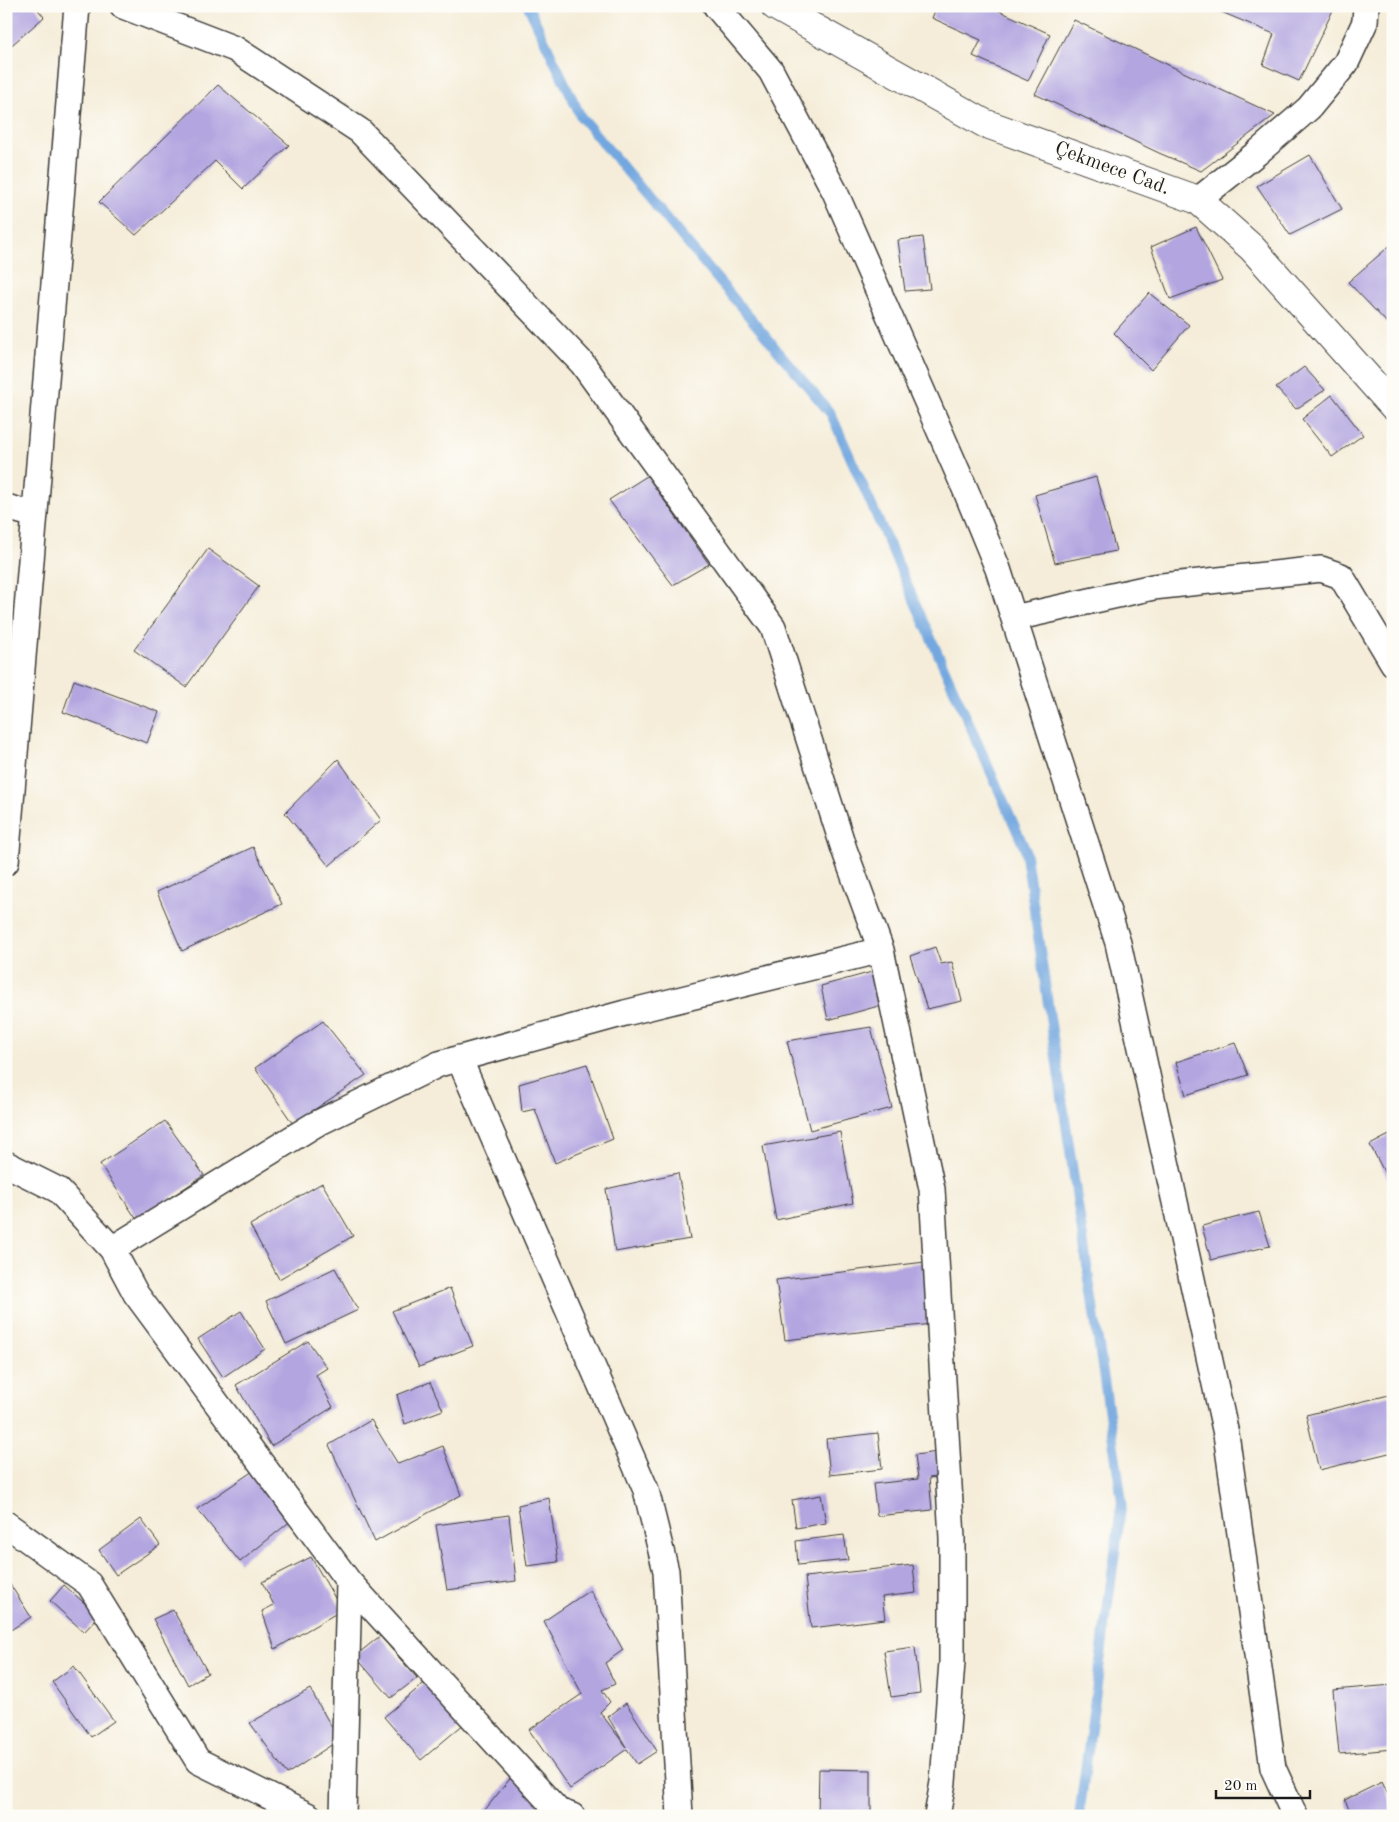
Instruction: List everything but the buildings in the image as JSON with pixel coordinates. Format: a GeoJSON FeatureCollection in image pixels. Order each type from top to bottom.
{"type":"FeatureCollection","features":[{"type":"Feature","properties":{"kind":"street"},"geometry":{"type":"LineString","coordinates":[[6,862],[77,6]]}},
{"type":"Feature","properties":{"kind":"street"},"geometry":{"type":"LineString","coordinates":[[123,6],[235,49],[360,131],[582,363],[773,627],[844,849],[880,950],[932,1189],[952,1538],[952,1662],[943,1782],[937,1816]]}},
{"type":"Feature","properties":{"kind":"street"},"geometry":{"type":"LineString","coordinates":[[716,6],[771,71],[835,192],[966,491],[998,569],[1118,943],[1226,1434],[1273,1768],[1295,1816]]}},
{"type":"Feature","properties":{"kind":"street","name":"Çekmece Cad."},"geometry":{"type":"LineString","coordinates":[[776,6],[984,123],[1198,200],[1252,248],[1393,406]]}},
{"type":"Feature","properties":{"kind":"street"},"geometry":{"type":"LineString","coordinates":[[1198,200],[1258,153],[1309,108],[1346,63],[1366,22],[1366,6]]}},
{"type":"Feature","properties":{"kind":"street"},"geometry":{"type":"LineString","coordinates":[[6,507],[35,515]]}},
{"type":"Feature","properties":{"kind":"street"},"geometry":{"type":"LineString","coordinates":[[1014,618],[1153,587],[1321,569],[1341,576],[1393,663]]}},
{"type":"Feature","properties":{"kind":"street"},"geometry":{"type":"LineString","coordinates":[[112,1249],[314,1125],[439,1064],[625,1013],[880,950]]}},
{"type":"Feature","properties":{"kind":"street"},"geometry":{"type":"LineString","coordinates":[[459,1058],[646,1490],[666,1571],[680,1816]]}},
{"type":"Feature","properties":{"kind":"street"},"geometry":{"type":"LineString","coordinates":[[6,1164],[58,1190],[112,1249],[136,1294],[349,1582],[558,1811],[572,1816]]}},
{"type":"Feature","properties":{"kind":"street"},"geometry":{"type":"LineString","coordinates":[[6,1524],[89,1584],[198,1761],[309,1816]]}},
{"type":"Feature","properties":{"kind":"street"},"geometry":{"type":"LineString","coordinates":[[343,1816],[349,1582]]}},
{"type":"Feature","properties":{"kind":"waterway"},"geometry":{"type":"LineString","coordinates":[[528,6],[581,117],[831,414],[1025,849],[1122,1501],[1079,1816]]}}]}
